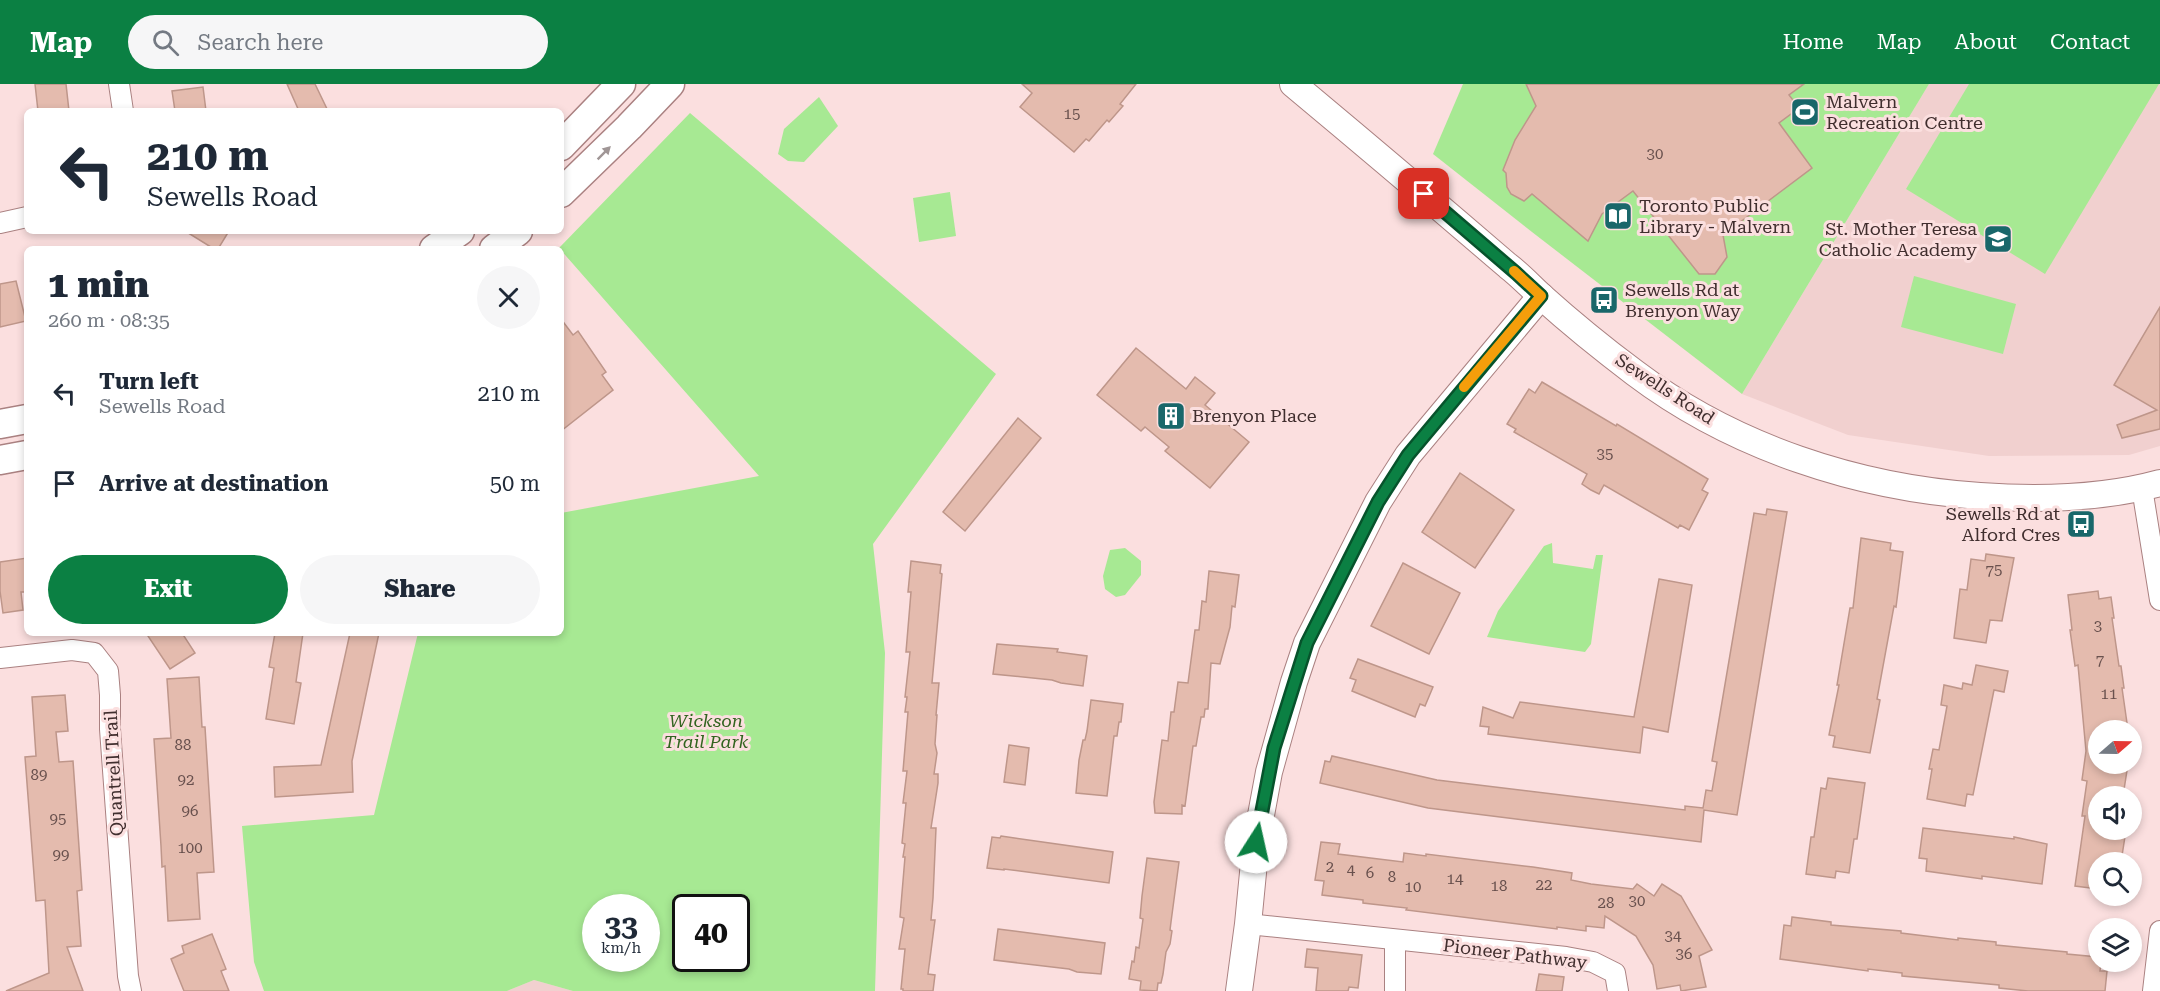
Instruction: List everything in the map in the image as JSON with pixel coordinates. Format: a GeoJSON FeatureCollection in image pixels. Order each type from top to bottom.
{"type":"FeatureCollection","features":[{"type":"Feature","properties":{"kind":"main road"},"geometry":{"type":"LineString","coordinates":[[564,143],[621,84]]}},
{"type":"Feature","properties":{"kind":"main road"},"geometry":{"type":"LineString","coordinates":[[564,190],[670,84]]}},
{"type":"Feature","properties":{"kind":"main road"},"geometry":{"type":"LineString","coordinates":[[438,246],[456,234]]}},
{"type":"Feature","properties":{"kind":"main road"},"geometry":{"type":"LineString","coordinates":[[498,246],[514,234]]}},
{"type":"Feature","properties":{"kind":"main road"},"geometry":{"type":"LineString","coordinates":[[0,424],[24,420]]}},
{"type":"Feature","properties":{"kind":"main road"},"geometry":{"type":"LineString","coordinates":[[0,460],[24,456]]}},
{"type":"Feature","properties":{"kind":"street"},"geometry":{"type":"LineString","coordinates":[[119,84],[123,108]]}},
{"type":"Feature","properties":{"kind":"street","name":"Sewells Road"},"geometry":{"type":"LineString","coordinates":[[1293,84],[1636,374],[1700,416],[1755,441],[1832,471],[1944,494],[2029,499],[2151,486]]}},
{"type":"Feature","properties":{"kind":"street"},"geometry":{"type":"LineString","coordinates":[[0,223],[24,218]]}},
{"type":"Feature","properties":{"kind":"street"},"geometry":{"type":"LineString","coordinates":[[1239,991],[1256,842],[1269,772],[1307,643],[1378,502],[1408,455],[1541,296]]}},
{"type":"Feature","properties":{"kind":"street"},"geometry":{"type":"LineString","coordinates":[[2151,486],[2160,600]]}},
{"type":"Feature","properties":{"kind":"street","name":"Quantrell Trail"},"geometry":{"type":"LineString","coordinates":[[0,658],[72,650],[94,653],[108,671],[112,765],[131,991]]}},
{"type":"Feature","properties":{"kind":"street","name":"Pioneer Pathway"},"geometry":{"type":"LineString","coordinates":[[1248,924],[1566,957],[1593,962],[1615,973],[1617,991]]}},
{"type":"Feature","properties":{"kind":"street"},"geometry":{"type":"LineString","coordinates":[[2153,991],[2160,931]]}},
{"type":"Feature","properties":{"kind":"street"},"geometry":{"type":"LineString","coordinates":[[1395,940],[1395,991]]}},
{"type":"Feature","properties":{"kind":"shaded area","name":"St. Mother Teresa Catholic Academy"},"geometry":{"type":"Polygon","coordinates":[[[1929,84],[2160,84],[2160,446],[2129,455],[1989,456],[1848,435],[1742,394],[1929,84]]]}},
{"type":"Feature","properties":{"kind":"shaded area"},"geometry":{"type":"Polygon","coordinates":[[[534,980],[573,991],[507,991],[534,980]]]}},
{"type":"Feature","properties":{"kind":"green space"},"geometry":{"type":"Polygon","coordinates":[[[1463,84],[1929,84],[1742,394],[1433,154],[1463,84]]]}},
{"type":"Feature","properties":{"kind":"green space"},"geometry":{"type":"Polygon","coordinates":[[[1969,84],[2159,84],[2045,274],[1906,189],[1969,84]]]}},
{"type":"Feature","properties":{"kind":"green space"},"geometry":{"type":"Polygon","coordinates":[[[819,97],[838,126],[804,162],[788,161],[778,154],[784,129],[819,97]]]}},
{"type":"Feature","properties":{"kind":"green space","name":"Wickson Trail Park"},"geometry":{"type":"Polygon","coordinates":[[[690,113],[996,374],[873,544],[885,653],[875,991],[573,991],[534,980],[507,991],[264,991],[254,962],[242,826],[374,815],[417,636],[564,636],[564,512],[759,476],[564,254],[564,246],[561,246],[690,113]]]}},
{"type":"Feature","properties":{"kind":"green space"},"geometry":{"type":"Polygon","coordinates":[[[950,192],[956,236],[919,242],[913,198],[950,192]]]}},
{"type":"Feature","properties":{"kind":"green space"},"geometry":{"type":"Polygon","coordinates":[[[1914,276],[2016,304],[2003,354],[1901,327],[1914,276]]]}},
{"type":"Feature","properties":{"kind":"green space"},"geometry":{"type":"Polygon","coordinates":[[[1552,543],[1553,563],[1593,569],[1596,555],[1603,555],[1591,644],[1585,652],[1487,637],[1498,611],[1544,546],[1552,543]]]}},
{"type":"Feature","properties":{"kind":"green space"},"geometry":{"type":"Polygon","coordinates":[[[1125,548],[1141,561],[1141,575],[1125,595],[1116,597],[1105,589],[1103,576],[1110,550],[1125,548]]]}},
{"type":"Feature","properties":{"kind":"building"},"geometry":{"type":"Polygon","coordinates":[[[35,84],[66,84],[69,108],[38,108],[35,84]]]}},
{"type":"Feature","properties":{"kind":"building"},"geometry":{"type":"Polygon","coordinates":[[[287,84],[315,84],[327,108],[298,108],[287,84]]]}},
{"type":"Feature","properties":{"kind":"building"},"geometry":{"type":"Polygon","coordinates":[[[1022,84],[1136,84],[1120,104],[1123,106],[1109,122],[1107,120],[1089,141],[1086,139],[1074,152],[1020,107],[1032,93],[1022,84]]]}},
{"type":"Feature","properties":{"kind":"building","name":"Malvern Recreation Centre"},"geometry":{"type":"Polygon","coordinates":[[[1526,84],[1804,84],[1789,95],[1799,108],[1779,123],[1812,168],[1723,235],[1727,257],[1715,274],[1699,274],[1633,191],[1602,214],[1588,241],[1532,194],[1524,201],[1511,194],[1507,187],[1506,173],[1503,170],[1515,140],[1536,106],[1526,84]]]}},
{"type":"Feature","properties":{"kind":"building"},"geometry":{"type":"Polygon","coordinates":[[[203,87],[206,108],[175,108],[172,91],[203,87]]]}},
{"type":"Feature","properties":{"kind":"building"},"geometry":{"type":"Polygon","coordinates":[[[190,234],[227,234],[220,246],[209,246],[190,234]]]}},
{"type":"Feature","properties":{"kind":"building"},"geometry":{"type":"Polygon","coordinates":[[[16,281],[24,321],[0,327],[0,284],[16,281]]]}},
{"type":"Feature","properties":{"kind":"building"},"geometry":{"type":"Polygon","coordinates":[[[2160,307],[2160,429],[2122,438],[2117,425],[2157,410],[2114,385],[2160,307]]]}},
{"type":"Feature","properties":{"kind":"building"},"geometry":{"type":"Polygon","coordinates":[[[564,323],[573,335],[578,331],[606,372],[602,375],[613,390],[564,429],[564,323]]]}},
{"type":"Feature","properties":{"kind":"building","name":"Brenyon Place"},"geometry":{"type":"Polygon","coordinates":[[[1136,348],[1186,389],[1195,377],[1215,393],[1205,405],[1249,442],[1210,488],[1165,451],[1169,447],[1145,427],[1141,431],[1097,395],[1136,348]]]}},
{"type":"Feature","properties":{"kind":"building"},"geometry":{"type":"Polygon","coordinates":[[[1542,382],[1708,479],[1702,490],[1708,493],[1689,530],[1680,525],[1678,528],[1604,485],[1599,494],[1591,490],[1582,484],[1587,474],[1514,432],[1516,429],[1507,424],[1529,389],[1535,393],[1542,382]]]}},
{"type":"Feature","properties":{"kind":"building"},"geometry":{"type":"Polygon","coordinates":[[[1018,418],[1041,438],[965,531],[943,512],[1018,418]]]}},
{"type":"Feature","properties":{"kind":"building"},"geometry":{"type":"Polygon","coordinates":[[[1460,473],[1514,510],[1475,568],[1422,532],[1460,473]]]}},
{"type":"Feature","properties":{"kind":"building"},"geometry":{"type":"Polygon","coordinates":[[[1767,509],[1787,512],[1737,815],[1704,810],[1701,842],[1428,808],[1320,783],[1325,761],[1330,762],[1332,756],[1437,780],[1685,810],[1685,806],[1703,808],[1706,790],[1712,791],[1717,762],[1712,761],[1754,513],[1766,515],[1767,509]]]}},
{"type":"Feature","properties":{"kind":"building"},"geometry":{"type":"Polygon","coordinates":[[[1861,538],[1891,543],[1890,550],[1903,552],[1896,607],[1894,606],[1877,699],[1880,700],[1870,753],[1833,747],[1835,736],[1829,735],[1850,608],[1853,608],[1861,538]]]}},
{"type":"Feature","properties":{"kind":"building"},"geometry":{"type":"Polygon","coordinates":[[[1986,554],[2014,558],[2002,621],[1990,620],[1986,643],[1954,638],[1960,589],[1967,590],[1971,559],[1985,561],[1986,554]]]}},
{"type":"Feature","properties":{"kind":"building"},"geometry":{"type":"Polygon","coordinates":[[[24,558],[24,592],[21,592],[23,610],[3,613],[0,562],[24,558]]]}},
{"type":"Feature","properties":{"kind":"building"},"geometry":{"type":"Polygon","coordinates":[[[911,561],[941,565],[940,573],[942,574],[932,683],[939,683],[935,744],[937,753],[934,774],[938,774],[938,783],[931,828],[936,828],[931,920],[935,920],[928,974],[935,975],[933,991],[903,991],[901,989],[905,949],[899,949],[904,918],[900,917],[905,857],[903,857],[905,844],[902,843],[906,803],[903,803],[907,771],[903,771],[908,712],[905,712],[907,697],[905,697],[910,652],[906,652],[911,561]]]}},
{"type":"Feature","properties":{"kind":"building"},"geometry":{"type":"Polygon","coordinates":[[[1403,563],[1460,593],[1429,654],[1371,626],[1403,563]]]}},
{"type":"Feature","properties":{"kind":"building"},"geometry":{"type":"Polygon","coordinates":[[[1209,571],[1239,575],[1235,607],[1232,606],[1230,627],[1220,664],[1211,663],[1208,709],[1205,709],[1204,717],[1201,717],[1196,746],[1193,746],[1182,814],[1155,813],[1154,802],[1162,740],[1168,741],[1171,712],[1174,712],[1178,682],[1188,683],[1195,630],[1199,630],[1202,601],[1206,602],[1209,571]]]}},
{"type":"Feature","properties":{"kind":"building"},"geometry":{"type":"Polygon","coordinates":[[[1659,579],[1692,585],[1668,732],[1643,727],[1640,753],[1488,734],[1489,727],[1480,726],[1483,707],[1513,718],[1520,702],[1634,717],[1659,579]]]}},
{"type":"Feature","properties":{"kind":"building"},"geometry":{"type":"Polygon","coordinates":[[[2098,591],[2099,599],[2111,597],[2127,720],[2088,720],[2088,774],[2126,774],[2125,786],[2088,786],[2088,840],[2124,840],[2123,852],[2088,852],[2088,888],[2075,886],[2085,816],[2082,816],[2087,781],[2082,780],[2086,751],[2078,665],[2075,666],[2070,630],[2072,630],[2068,595],[2098,591]]]}},
{"type":"Feature","properties":{"kind":"building"},"geometry":{"type":"Polygon","coordinates":[[[148,636],[184,636],[195,653],[170,669],[148,636]]]}},
{"type":"Feature","properties":{"kind":"building"},"geometry":{"type":"Polygon","coordinates":[[[274,636],[303,636],[296,682],[301,683],[294,724],[266,719],[274,668],[269,667],[274,636]]]}},
{"type":"Feature","properties":{"kind":"building"},"geometry":{"type":"Polygon","coordinates":[[[349,636],[378,636],[352,761],[353,792],[275,797],[274,767],[321,765],[349,636]]]}},
{"type":"Feature","properties":{"kind":"building"},"geometry":{"type":"Polygon","coordinates":[[[997,644],[1058,649],[1057,652],[1087,656],[1083,686],[1052,680],[993,674],[997,644]]]}},
{"type":"Feature","properties":{"kind":"building"},"geometry":{"type":"Polygon","coordinates":[[[1358,659],[1433,687],[1425,706],[1420,704],[1415,717],[1352,691],[1356,680],[1350,678],[1358,659]]]}},
{"type":"Feature","properties":{"kind":"building"},"geometry":{"type":"Polygon","coordinates":[[[1976,665],[2008,671],[2004,692],[1994,690],[1973,795],[1967,794],[1965,806],[1927,799],[1933,749],[1939,750],[1947,706],[1941,705],[1944,685],[1962,689],[1963,683],[1972,685],[1976,665]]]}},
{"type":"Feature","properties":{"kind":"building"},"geometry":{"type":"Polygon","coordinates":[[[199,677],[202,727],[205,727],[214,872],[197,873],[200,919],[168,921],[165,866],[162,867],[154,739],[171,738],[167,679],[199,677]]]}},
{"type":"Feature","properties":{"kind":"building"},"geometry":{"type":"Polygon","coordinates":[[[65,695],[68,731],[56,732],[59,762],[73,761],[82,890],[77,891],[81,946],[67,947],[83,991],[6,991],[49,973],[45,900],[36,901],[25,757],[36,756],[32,697],[65,695]]]}},
{"type":"Feature","properties":{"kind":"building"},"geometry":{"type":"Polygon","coordinates":[[[1091,700],[1123,704],[1121,722],[1119,722],[1117,736],[1114,736],[1107,796],[1076,793],[1079,760],[1087,731],[1091,700]]]}},
{"type":"Feature","properties":{"kind":"building"},"geometry":{"type":"Polygon","coordinates":[[[1009,745],[1029,748],[1025,785],[1004,782],[1009,745]]]}},
{"type":"Feature","properties":{"kind":"building"},"geometry":{"type":"Polygon","coordinates":[[[1828,778],[1865,783],[1857,839],[1854,839],[1849,873],[1836,871],[1835,878],[1806,874],[1821,788],[1826,789],[1828,778]]]}},
{"type":"Feature","properties":{"kind":"building"},"geometry":{"type":"Polygon","coordinates":[[[1923,828],[2014,839],[2014,837],[2047,844],[2042,884],[1926,871],[1927,859],[1919,858],[1923,828]]]}},
{"type":"Feature","properties":{"kind":"building"},"geometry":{"type":"Polygon","coordinates":[[[1001,836],[1113,852],[1109,883],[987,868],[992,837],[1000,838],[1001,836]]]}},
{"type":"Feature","properties":{"kind":"building"},"geometry":{"type":"Polygon","coordinates":[[[1321,842],[1340,844],[1338,854],[1403,862],[1404,853],[1426,856],[1426,854],[1572,873],[1571,880],[1633,889],[1637,884],[1654,896],[1662,884],[1681,896],[1712,950],[1699,956],[1706,987],[1681,991],[1680,985],[1657,989],[1653,965],[1636,936],[1605,916],[1604,928],[1586,926],[1586,931],[1557,927],[1557,929],[1406,910],[1407,908],[1363,903],[1363,900],[1322,895],[1324,881],[1315,880],[1321,842]]]}},
{"type":"Feature","properties":{"kind":"building"},"geometry":{"type":"Polygon","coordinates":[[[1147,858],[1179,862],[1170,944],[1157,991],[1140,990],[1141,981],[1129,979],[1136,947],[1139,948],[1147,858]]]}},
{"type":"Feature","properties":{"kind":"building"},"geometry":{"type":"Polygon","coordinates":[[[1792,917],[1831,922],[1831,925],[1901,931],[1901,933],[1958,940],[1958,938],[1996,942],[1996,945],[2088,956],[2088,972],[2107,972],[2105,991],[2028,991],[1999,988],[1999,985],[1902,976],[1902,973],[1868,969],[1868,971],[1780,959],[1784,925],[1791,926],[1792,917]]]}},
{"type":"Feature","properties":{"kind":"building"},"geometry":{"type":"Polygon","coordinates":[[[998,929],[1105,943],[1101,974],[994,960],[998,929]]]}},
{"type":"Feature","properties":{"kind":"building"},"geometry":{"type":"Polygon","coordinates":[[[212,934],[226,969],[221,971],[229,991],[184,991],[171,959],[184,953],[182,946],[212,934]]]}},
{"type":"Feature","properties":{"kind":"building"},"geometry":{"type":"Polygon","coordinates":[[[1307,949],[1362,955],[1358,988],[1349,987],[1348,991],[1316,991],[1318,968],[1305,967],[1307,949]]]}},
{"type":"Feature","properties":{"kind":"building"},"geometry":{"type":"Polygon","coordinates":[[[1539,974],[1564,977],[1562,991],[1536,991],[1539,974]]]}},
{"type":"Feature","properties":{"kind":"slow traffic"},"geometry":{"type":"LineString","coordinates":[[1464,387],[1541,296],[1514,271]]}},
{"type":"Feature","properties":{"kind":"place","name":"Malvern Recreation Centre"},"geometry":{"type":"Point","coordinates":[1805,112]}},
{"type":"Feature","properties":{"kind":"place","name":"Toronto Public Library - Malvern"},"geometry":{"type":"Point","coordinates":[1618,216]}},
{"type":"Feature","properties":{"kind":"place","name":"St. Mother Teresa Catholic Academy"},"geometry":{"type":"Point","coordinates":[1998,239]}},
{"type":"Feature","properties":{"kind":"place","name":"Sewells Rd at Brenyon Way"},"geometry":{"type":"Point","coordinates":[1604,300]}},
{"type":"Feature","properties":{"kind":"place","name":"Brenyon Place"},"geometry":{"type":"Point","coordinates":[1171,416]}},
{"type":"Feature","properties":{"kind":"place","name":"Sewells Rd at Alford Cres"},"geometry":{"type":"Point","coordinates":[2081,524]}},
{"type":"Feature","properties":{"kind":"route"},"geometry":{"type":"LineString","coordinates":[[1256,842],[1274,748],[1307,643],[1378,502],[1408,455],[1541,296],[1424,194]]}}]}
